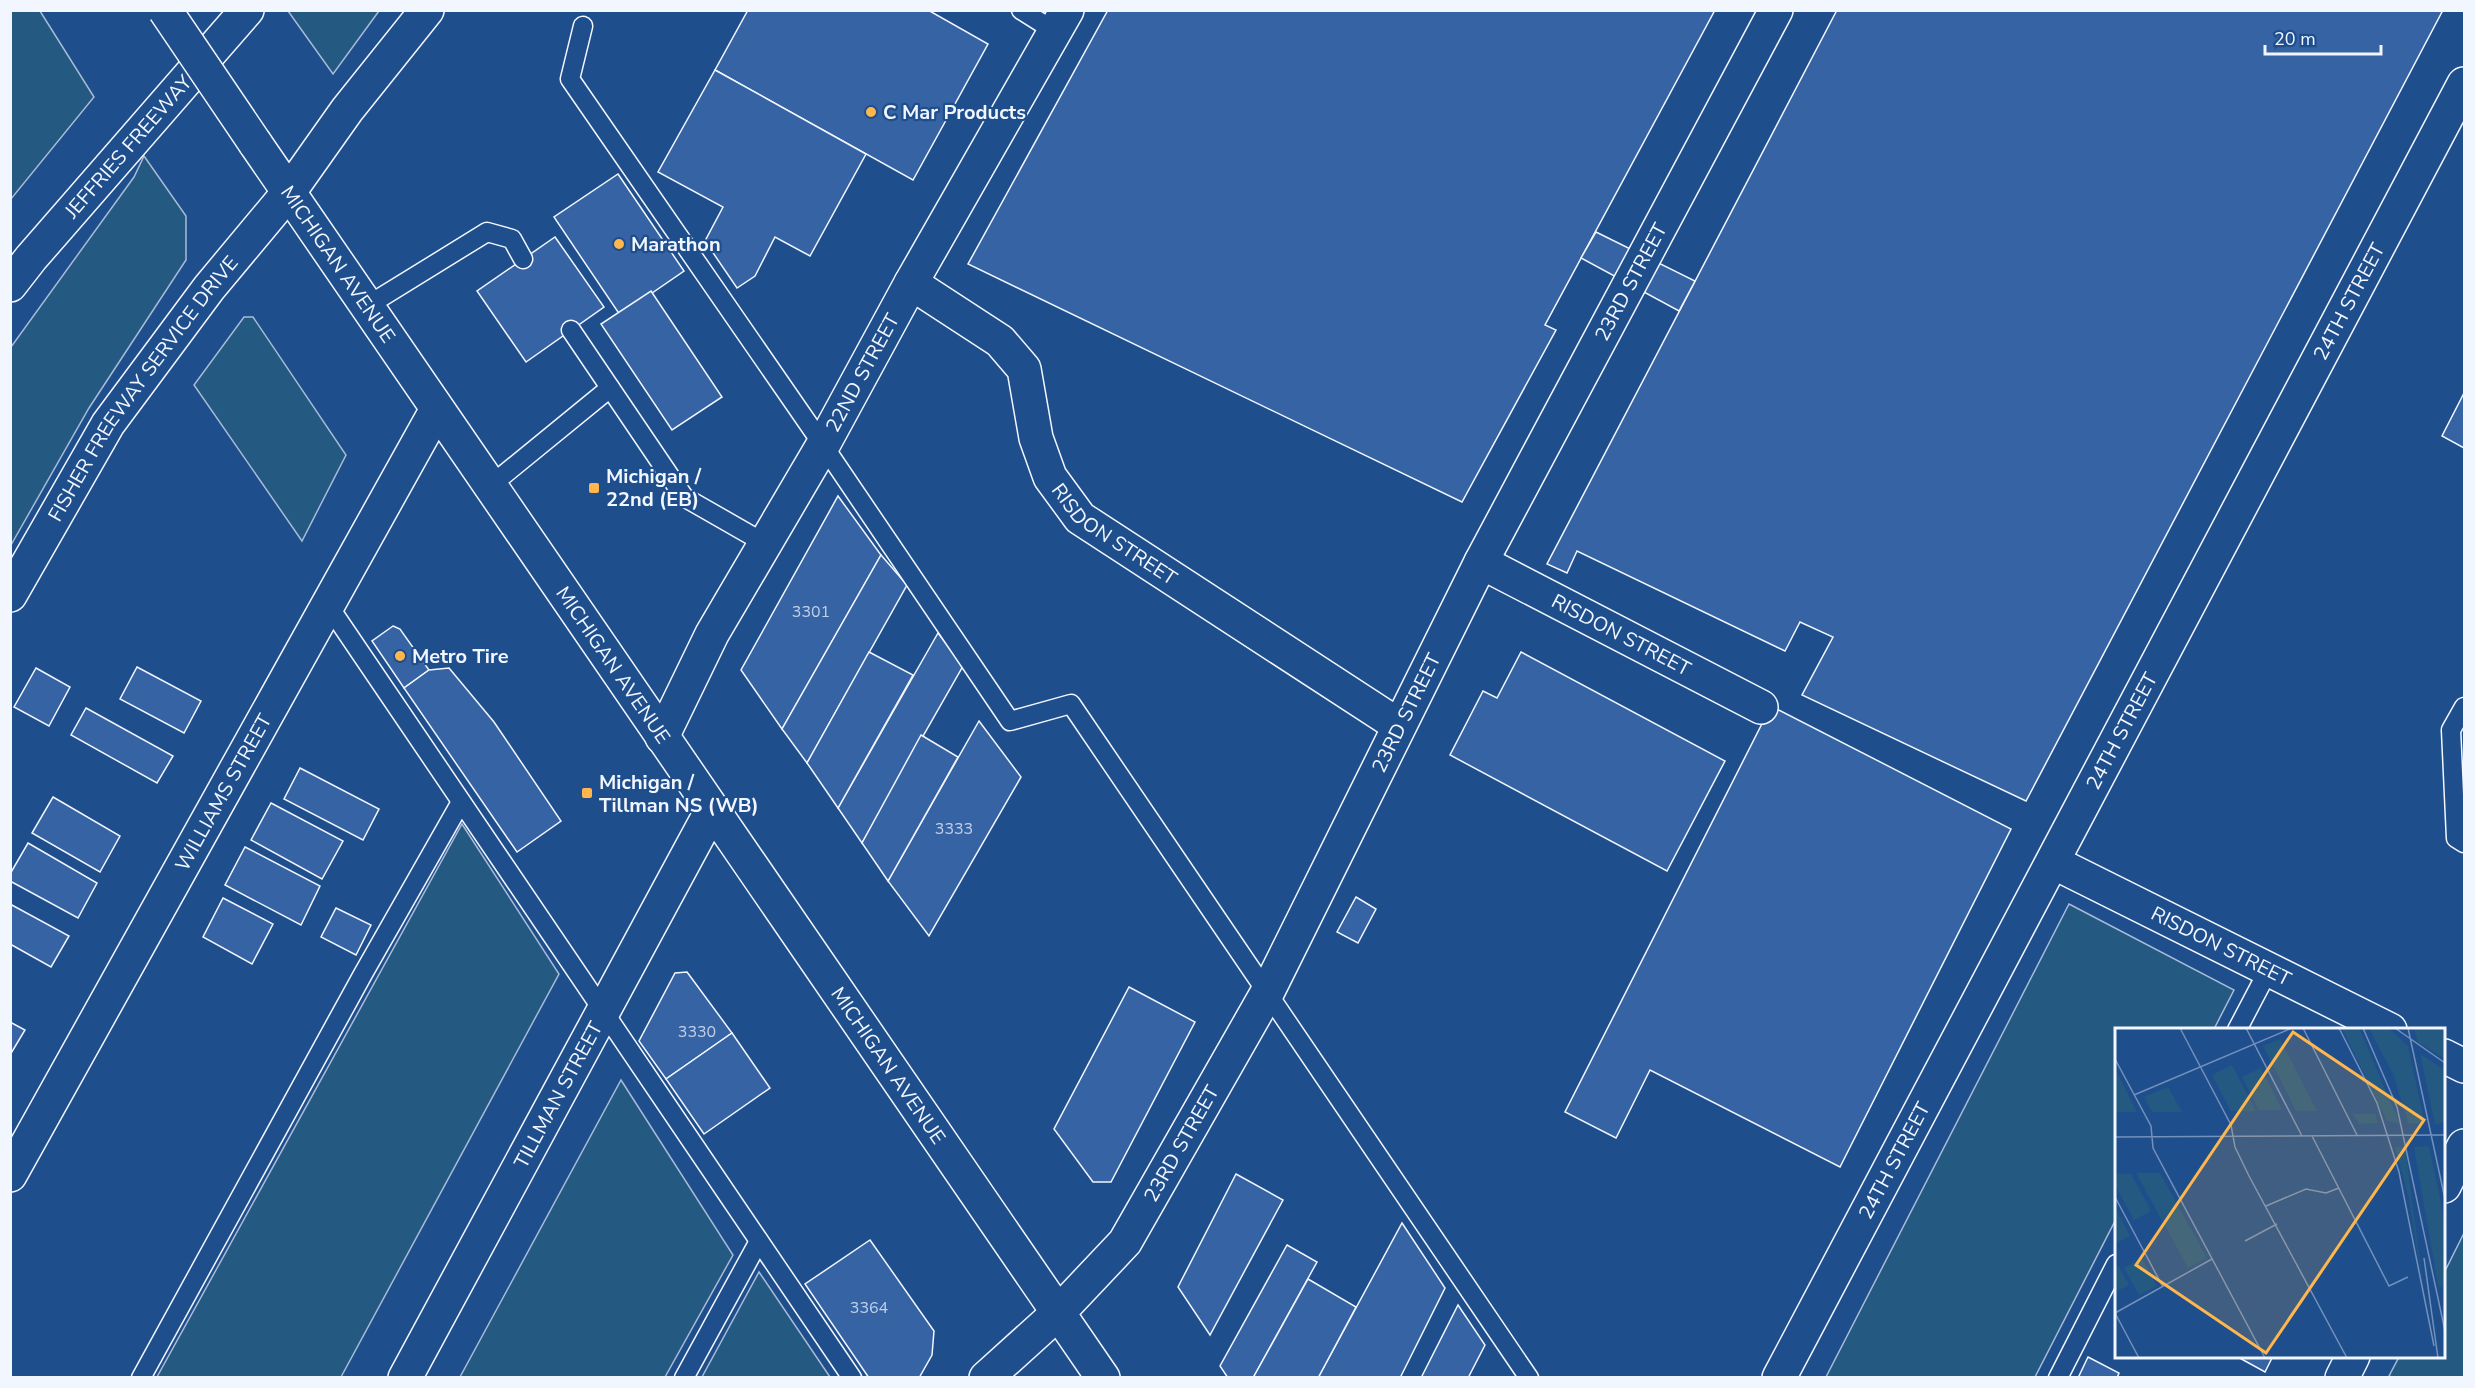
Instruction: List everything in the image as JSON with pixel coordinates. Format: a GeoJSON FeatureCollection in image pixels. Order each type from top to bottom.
{"type":"FeatureCollection","features":[{"type":"Feature","properties":{"kind":"main road","name":"MICHIGAN AVENUE"},"geometry":{"type":"LineString","coordinates":[[165,10],[1103,1377]]}},
{"type":"Feature","properties":{"kind":"main road","name":"JEFFRIES FREEWAY"},"geometry":{"type":"LineString","coordinates":[[10,285],[247,10]]}},
{"type":"Feature","properties":{"kind":"main road","name":"FISHER FREEWAY SERVICE DRIVE"},"geometry":{"type":"LineString","coordinates":[[10,594],[108,424],[209,288],[289,192],[347,110],[427,10]]}},
{"type":"Feature","properties":{"kind":"main road","name":"23RD STREET"},"geometry":{"type":"LineString","coordinates":[[986,1377],[1058,1313],[1125,1242],[1266,994],[1481,562],[1776,10]]}},
{"type":"Feature","properties":{"kind":"main road","name":"22ND STREET"},"geometry":{"type":"LineString","coordinates":[[662,737],[712,634],[823,445],[911,283],[1062,21]]}},
{"type":"Feature","properties":{"kind":"main road","name":"24TH STREET"},"geometry":{"type":"LineString","coordinates":[[1779,1377],[2464,84]]}},
{"type":"Feature","properties":{"kind":"main road","name":"RISDON STREET"},"geometry":{"type":"LineString","coordinates":[[911,283],[1000,340],[1024,369],[1036,438],[1050,477],[1080,518],[1398,725]]}},
{"type":"Feature","properties":{"kind":"main road","name":"WILLIAMS STREET"},"geometry":{"type":"LineString","coordinates":[[10,1175],[437,409]]}},
{"type":"Feature","properties":{"kind":"main road","name":"RISDON STREET"},"geometry":{"type":"LineString","coordinates":[[1481,562],[1761,707]]}},
{"type":"Feature","properties":{"kind":"main road","name":"TILLMAN STREET"},"geometry":{"type":"LineString","coordinates":[[405,1377],[712,810]]}},
{"type":"Feature","properties":{"kind":"main road","name":"RISDON STREET"},"geometry":{"type":"LineString","coordinates":[[2053,862],[2388,1028]]}},
{"type":"Feature","properties":{"kind":"main road"},"geometry":{"type":"LineString","coordinates":[[2445,1056],[2464,1066]]}},
{"type":"Feature","properties":{"kind":"main road"},"geometry":{"type":"LineString","coordinates":[[2445,1184],[2464,1146]]}},
{"type":"Feature","properties":{"kind":"main road"},"geometry":{"type":"LineString","coordinates":[[2342,1377],[2353,1358]]}},
{"type":"Feature","properties":{"kind":"lane"},"geometry":{"type":"LineString","coordinates":[[1021,10],[1062,21]]}},
{"type":"Feature","properties":{"kind":"lane"},"geometry":{"type":"LineString","coordinates":[[584,26],[570,79],[1010,721],[1071,704],[1266,994],[1529,1377]]}},
{"type":"Feature","properties":{"kind":"lane"},"geometry":{"type":"LineString","coordinates":[[368,306],[487,232],[512,239],[523,259]]}},
{"type":"Feature","properties":{"kind":"lane"},"geometry":{"type":"LineString","coordinates":[[571,330],[684,497],[766,544]]}},
{"type":"Feature","properties":{"kind":"lane"},"geometry":{"type":"LineString","coordinates":[[490,486],[610,388]]}},
{"type":"Feature","properties":{"kind":"lane"},"geometry":{"type":"LineString","coordinates":[[328,605],[852,1377]]}},
{"type":"Feature","properties":{"kind":"lane"},"geometry":{"type":"LineString","coordinates":[[2464,707],[2451,730],[2456,838],[2464,843]]}},
{"type":"Feature","properties":{"kind":"lane"},"geometry":{"type":"LineString","coordinates":[[141,1377],[363,974],[461,802]]}},
{"type":"Feature","properties":{"kind":"lane"},"geometry":{"type":"LineString","coordinates":[[2238,1028],[2269,969]]}},
{"type":"Feature","properties":{"kind":"lane"},"geometry":{"type":"LineString","coordinates":[[684,1377],[759,1241]]}},
{"type":"Feature","properties":{"kind":"lane"},"geometry":{"type":"LineString","coordinates":[[2058,1377],[2115,1266]]}},
{"type":"Feature","properties":{"kind":"shaded area"},"geometry":{"type":"Polygon","coordinates":[[[11,10],[40,11],[94,97],[11,199],[11,10]]]}},
{"type":"Feature","properties":{"kind":"shaded area"},"geometry":{"type":"Polygon","coordinates":[[[288,11],[379,11],[333,74],[288,11]]]}},
{"type":"Feature","properties":{"kind":"shaded area"},"geometry":{"type":"Polygon","coordinates":[[[144,156],[186,216],[186,260],[89,408],[11,545],[11,347],[134,177],[144,156]]]}},
{"type":"Feature","properties":{"kind":"shaded area"},"geometry":{"type":"Polygon","coordinates":[[[244,317],[253,317],[346,455],[302,541],[194,385],[244,317]]]}},
{"type":"Feature","properties":{"kind":"shaded area"},"geometry":{"type":"Polygon","coordinates":[[[462,824],[559,974],[341,1377],[157,1377],[462,824]]]}},
{"type":"Feature","properties":{"kind":"shaded area"},"geometry":{"type":"Polygon","coordinates":[[[2069,904],[2234,990],[2215,1028],[2115,1028],[2115,1221],[2035,1377],[1826,1377],[2069,904]]]}},
{"type":"Feature","properties":{"kind":"shaded area"},"geometry":{"type":"Polygon","coordinates":[[[621,1080],[733,1255],[665,1377],[460,1377],[621,1080]]]}},
{"type":"Feature","properties":{"kind":"shaded area"},"geometry":{"type":"Polygon","coordinates":[[[2464,1233],[2464,1377],[2389,1376],[2398,1358],[2445,1358],[2445,1271],[2464,1233]]]}},
{"type":"Feature","properties":{"kind":"shaded area"},"geometry":{"type":"Polygon","coordinates":[[[759,1272],[830,1377],[702,1377],[759,1272]]]}},
{"type":"Feature","properties":{"kind":"building","name":"C Mar Products"},"geometry":{"type":"Polygon","coordinates":[[[748,10],[928,10],[988,44],[913,180],[715,70],[748,10]]]}},
{"type":"Feature","properties":{"kind":"building"},"geometry":{"type":"Polygon","coordinates":[[[1108,10],[1715,10],[1545,325],[1556,330],[1462,502],[968,264],[1108,10]]]}},
{"type":"Feature","properties":{"kind":"building"},"geometry":{"type":"Polygon","coordinates":[[[1837,10],[2443,10],[2026,801],[1802,695],[1833,637],[1800,622],[1785,651],[1577,551],[1567,573],[1547,564],[1837,10]]]}},
{"type":"Feature","properties":{"kind":"building"},"geometry":{"type":"Polygon","coordinates":[[[715,70],[866,154],[810,256],[775,237],[755,276],[737,288],[705,241],[723,207],[658,172],[715,70]]]}},
{"type":"Feature","properties":{"kind":"building"},"geometry":{"type":"Polygon","coordinates":[[[618,174],[684,271],[620,315],[554,217],[618,174]]]}},
{"type":"Feature","properties":{"kind":"building"},"geometry":{"type":"Polygon","coordinates":[[[1596,232],[1695,281],[1679,311],[1581,258],[1596,232]]]}},
{"type":"Feature","properties":{"kind":"building"},"geometry":{"type":"Polygon","coordinates":[[[555,237],[604,307],[526,362],[477,291],[555,237]]]}},
{"type":"Feature","properties":{"kind":"building"},"geometry":{"type":"Polygon","coordinates":[[[651,291],[722,397],[672,430],[601,324],[651,291]]]}},
{"type":"Feature","properties":{"kind":"building"},"geometry":{"type":"Polygon","coordinates":[[[2464,393],[2464,448],[2442,436],[2464,393]]]}},
{"type":"Feature","properties":{"kind":"building"},"geometry":{"type":"Polygon","coordinates":[[[838,496],[881,555],[782,729],[741,670],[838,496]]]}},
{"type":"Feature","properties":{"kind":"building"},"geometry":{"type":"Polygon","coordinates":[[[881,555],[907,585],[807,763],[782,729],[881,555]]]}},
{"type":"Feature","properties":{"kind":"building"},"geometry":{"type":"Polygon","coordinates":[[[393,626],[400,629],[429,670],[404,688],[372,641],[393,626]]]}},
{"type":"Feature","properties":{"kind":"building"},"geometry":{"type":"Polygon","coordinates":[[[938,633],[963,666],[862,843],[838,808],[938,633]]]}},
{"type":"Feature","properties":{"kind":"building"},"geometry":{"type":"Polygon","coordinates":[[[869,652],[913,675],[838,808],[807,763],[869,652]]]}},
{"type":"Feature","properties":{"kind":"building"},"geometry":{"type":"Polygon","coordinates":[[[1521,652],[1725,761],[1667,871],[1450,755],[1483,691],[1497,698],[1521,652]]]}},
{"type":"Feature","properties":{"kind":"building"},"geometry":{"type":"Polygon","coordinates":[[[137,667],[201,701],[184,733],[120,699],[137,667]]]}},
{"type":"Feature","properties":{"kind":"building"},"geometry":{"type":"Polygon","coordinates":[[[36,668],[70,687],[49,726],[14,707],[36,668]]]}},
{"type":"Feature","properties":{"kind":"building"},"geometry":{"type":"Polygon","coordinates":[[[449,668],[494,722],[561,821],[517,852],[404,688],[429,670],[449,668]]]}},
{"type":"Feature","properties":{"kind":"building"},"geometry":{"type":"Polygon","coordinates":[[[1771,706],[2011,829],[1840,1167],[1650,1070],[1616,1138],[1565,1112],[1771,706]]]}},
{"type":"Feature","properties":{"kind":"building"},"geometry":{"type":"Polygon","coordinates":[[[86,708],[173,756],[157,783],[71,735],[86,708]]]}},
{"type":"Feature","properties":{"kind":"building"},"geometry":{"type":"Polygon","coordinates":[[[979,721],[1021,777],[929,936],[888,881],[979,721]]]}},
{"type":"Feature","properties":{"kind":"building"},"geometry":{"type":"Polygon","coordinates":[[[921,735],[958,757],[888,881],[862,843],[921,735]]]}},
{"type":"Feature","properties":{"kind":"building"},"geometry":{"type":"Polygon","coordinates":[[[300,768],[379,809],[363,840],[284,799],[300,768]]]}},
{"type":"Feature","properties":{"kind":"building"},"geometry":{"type":"Polygon","coordinates":[[[53,797],[120,836],[100,872],[32,833],[53,797]]]}},
{"type":"Feature","properties":{"kind":"building"},"geometry":{"type":"Polygon","coordinates":[[[271,803],[343,841],[322,879],[251,840],[271,803]]]}},
{"type":"Feature","properties":{"kind":"building"},"geometry":{"type":"Polygon","coordinates":[[[28,843],[97,883],[78,918],[10,881],[10,874],[28,843]]]}},
{"type":"Feature","properties":{"kind":"building"},"geometry":{"type":"Polygon","coordinates":[[[245,847],[320,886],[301,925],[225,885],[245,847]]]}},
{"type":"Feature","properties":{"kind":"building"},"geometry":{"type":"Polygon","coordinates":[[[1356,897],[1376,909],[1358,943],[1337,932],[1356,897]]]}},
{"type":"Feature","properties":{"kind":"building"},"geometry":{"type":"Polygon","coordinates":[[[223,898],[273,924],[252,964],[203,937],[223,898]]]}},
{"type":"Feature","properties":{"kind":"building"},"geometry":{"type":"Polygon","coordinates":[[[10,904],[69,936],[51,967],[10,944],[10,904]]]}},
{"type":"Feature","properties":{"kind":"building"},"geometry":{"type":"Polygon","coordinates":[[[336,908],[371,925],[356,955],[321,937],[336,908]]]}},
{"type":"Feature","properties":{"kind":"building"},"geometry":{"type":"Polygon","coordinates":[[[687,972],[732,1033],[666,1079],[639,1041],[675,973],[687,972]]]}},
{"type":"Feature","properties":{"kind":"building"},"geometry":{"type":"Polygon","coordinates":[[[1129,987],[1195,1022],[1111,1182],[1093,1182],[1054,1129],[1129,987]]]}},
{"type":"Feature","properties":{"kind":"building"},"geometry":{"type":"Polygon","coordinates":[[[10,1022],[25,1030],[10,1055],[10,1022]]]}},
{"type":"Feature","properties":{"kind":"building"},"geometry":{"type":"Polygon","coordinates":[[[732,1033],[770,1088],[704,1134],[666,1079],[732,1033]]]}},
{"type":"Feature","properties":{"kind":"building"},"geometry":{"type":"Polygon","coordinates":[[[1236,1174],[1283,1200],[1210,1335],[1178,1287],[1236,1174]]]}},
{"type":"Feature","properties":{"kind":"building"},"geometry":{"type":"Polygon","coordinates":[[[1402,1223],[1445,1288],[1400,1378],[1318,1378],[1402,1223]]]}},
{"type":"Feature","properties":{"kind":"building"},"geometry":{"type":"Polygon","coordinates":[[[870,1240],[934,1331],[932,1355],[919,1378],[869,1378],[805,1284],[870,1240]]]}},
{"type":"Feature","properties":{"kind":"building"},"geometry":{"type":"Polygon","coordinates":[[[1287,1245],[1317,1262],[1253,1378],[1228,1378],[1220,1366],[1287,1245]]]}},
{"type":"Feature","properties":{"kind":"building"},"geometry":{"type":"Polygon","coordinates":[[[1308,1279],[1356,1307],[1318,1378],[1253,1378],[1308,1279]]]}},
{"type":"Feature","properties":{"kind":"building"},"geometry":{"type":"Polygon","coordinates":[[[1458,1305],[1485,1345],[1468,1378],[1421,1378],[1458,1305]]]}},
{"type":"Feature","properties":{"kind":"building"},"geometry":{"type":"Polygon","coordinates":[[[2088,1357],[2119,1373],[2117,1378],[2078,1378],[2088,1357]]]}},
{"type":"Feature","properties":{"kind":"building"},"geometry":{"type":"Polygon","coordinates":[[[2240,1358],[2272,1358],[2265,1372],[2240,1358]]]}},
{"type":"Feature","properties":{"kind":"place","name":"C Mar Products"},"geometry":{"type":"Point","coordinates":[871,112]}},
{"type":"Feature","properties":{"kind":"place","name":"Marathon"},"geometry":{"type":"Point","coordinates":[619,244]}},
{"type":"Feature","properties":{"kind":"place","name":"Michigan / 22nd (EB)"},"geometry":{"type":"Point","coordinates":[594,488]}},
{"type":"Feature","properties":{"kind":"place","name":"Metro Tire"},"geometry":{"type":"Point","coordinates":[400,656]}},
{"type":"Feature","properties":{"kind":"place","name":"Michigan / Tillman NS (WB)"},"geometry":{"type":"Point","coordinates":[587,793]}}]}
